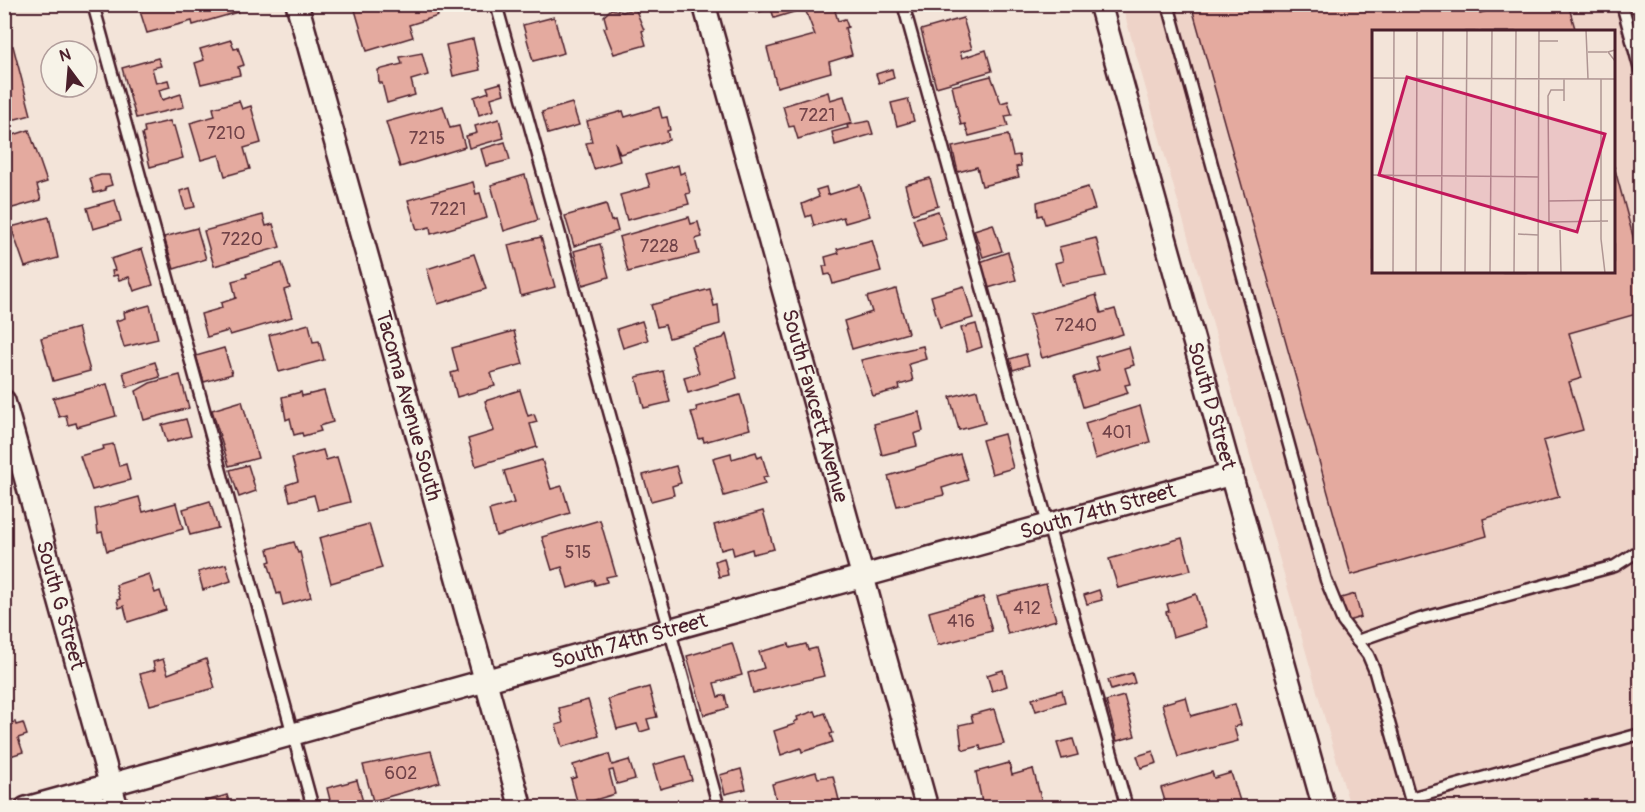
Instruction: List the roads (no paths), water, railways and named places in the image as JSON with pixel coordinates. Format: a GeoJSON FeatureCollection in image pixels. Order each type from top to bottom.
{"type":"FeatureCollection","features":[{"type":"Feature","properties":{"kind":"street","name":"Tacoma Avenue South"},"geometry":{"type":"LineString","coordinates":[[297,4],[521,807]]}},
{"type":"Feature","properties":{"kind":"street","name":"South Fawcett Avenue"},"geometry":{"type":"LineString","coordinates":[[704,4],[927,807]]}},
{"type":"Feature","properties":{"kind":"street","name":"South D Street"},"geometry":{"type":"LineString","coordinates":[[1100,4],[1324,807]]}},
{"type":"Feature","properties":{"kind":"street","name":"South G Street"},"geometry":{"type":"LineString","coordinates":[[4,401],[117,807]]}},
{"type":"Feature","properties":{"kind":"street","name":"South 74th Street"},"geometry":{"type":"LineString","coordinates":[[26,807],[1232,474]]}},
{"type":"Feature","properties":{"kind":"lane"},"geometry":{"type":"LineString","coordinates":[[93,4],[313,807]]}},
{"type":"Feature","properties":{"kind":"lane"},"geometry":{"type":"LineString","coordinates":[[496,4],[719,807]]}},
{"type":"Feature","properties":{"kind":"lane"},"geometry":{"type":"LineString","coordinates":[[903,4],[1127,807]]}},
{"type":"Feature","properties":{"kind":"lane"},"geometry":{"type":"LineString","coordinates":[[1168,4],[1326,580],[1343,622],[1374,669],[1410,798],[1641,734]]}},
{"type":"Feature","properties":{"kind":"lane"},"geometry":{"type":"LineString","coordinates":[[1622,4],[1641,70]]}},
{"type":"Feature","properties":{"kind":"lane"},"geometry":{"type":"LineString","coordinates":[[1357,641],[1420,619],[1615,566],[1641,550]]}}]}
